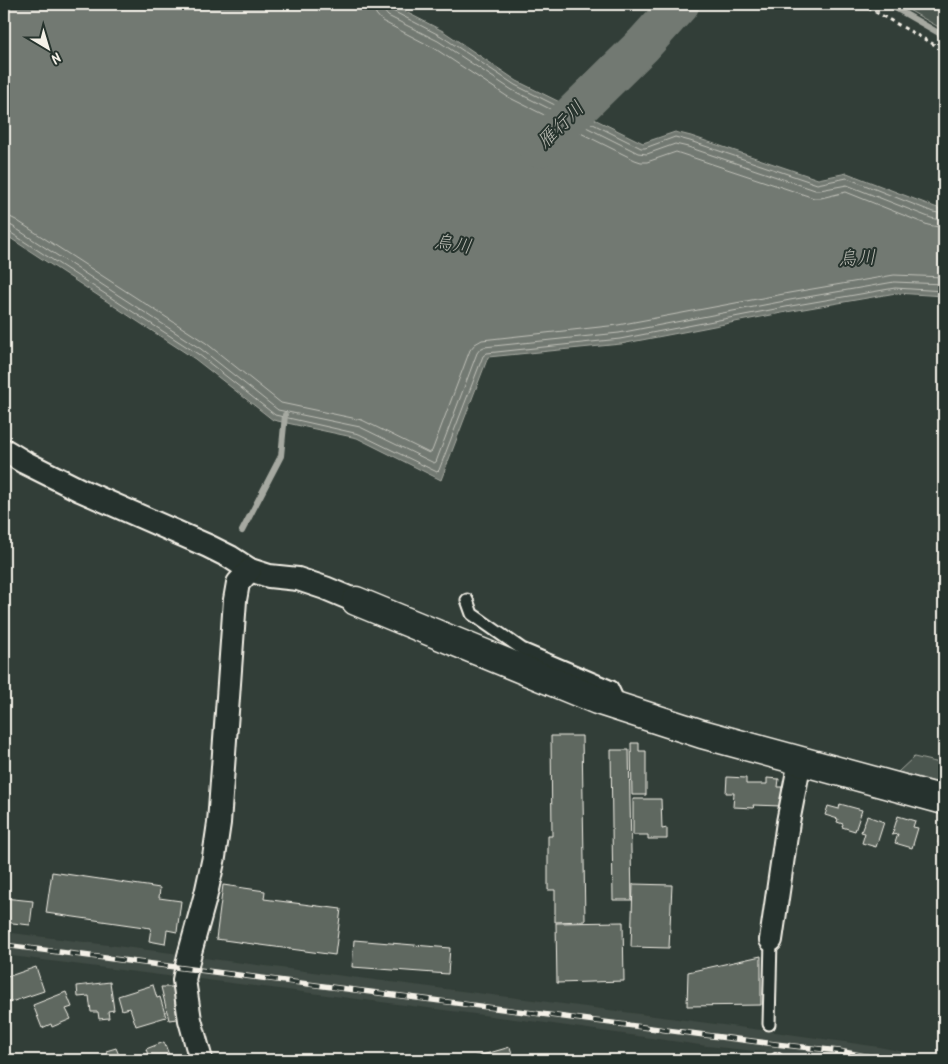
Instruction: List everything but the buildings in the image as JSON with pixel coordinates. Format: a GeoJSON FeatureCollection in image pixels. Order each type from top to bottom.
{"type":"FeatureCollection","features":[{"type":"Feature","properties":{"kind":"street"},"geometry":{"type":"LineString","coordinates":[[4,450],[80,490],[208,546],[250,570],[269,576],[298,579],[326,588],[588,697],[702,734],[944,800]]}},
{"type":"Feature","properties":{"kind":"street"},"geometry":{"type":"LineString","coordinates":[[201,1060],[190,1020],[184,980],[214,857],[219,823],[235,600],[238,583],[250,570]]}},
{"type":"Feature","properties":{"kind":"street"},"geometry":{"type":"LineString","coordinates":[[771,940],[788,822],[800,761]]}},
{"type":"Feature","properties":{"kind":"lane"},"geometry":{"type":"LineString","coordinates":[[467,600],[472,614],[522,649],[612,687],[621,708]]}},
{"type":"Feature","properties":{"kind":"lane"},"geometry":{"type":"LineString","coordinates":[[769,1024],[771,940]]}},
{"type":"Feature","properties":{"kind":"path"},"geometry":{"type":"LineString","coordinates":[[862,4],[944,50]]}},
{"type":"Feature","properties":{"kind":"shaded area"},"geometry":{"type":"Polygon","coordinates":[[[898,4],[944,4],[944,30],[898,4]]]}},
{"type":"Feature","properties":{"kind":"shaded area"},"geometry":{"type":"Polygon","coordinates":[[[914,757],[944,764],[944,784],[898,772],[914,757]]]}},
{"type":"Feature","properties":{"kind":"shaded area"},"geometry":{"type":"Polygon","coordinates":[[[4,932],[180,954],[175,977],[4,955],[4,932]]]}},
{"type":"Feature","properties":{"kind":"shaded area"},"geometry":{"type":"Polygon","coordinates":[[[196,957],[761,1030],[879,1047],[933,1060],[815,1060],[776,1053],[707,1046],[546,1023],[192,978],[196,957]]]}},
{"type":"Feature","properties":{"kind":"water","name":"烏川"},"geometry":{"type":"Polygon","coordinates":[[[4,4],[388,4],[443,31],[517,81],[643,143],[675,132],[818,179],[847,173],[944,210],[944,296],[896,293],[621,344],[488,357],[441,480],[357,438],[273,420],[195,359],[4,234],[4,4]]]}},
{"type":"Feature","properties":{"kind":"waterway","name":"雁行川"},"geometry":{"type":"LineString","coordinates":[[538,148],[643,45],[680,4]]}},
{"type":"Feature","properties":{"kind":"waterway"},"geometry":{"type":"LineString","coordinates":[[888,4],[944,36]]}},
{"type":"Feature","properties":{"kind":"waterway"},"geometry":{"type":"LineString","coordinates":[[242,531],[281,456],[285,415]]}},
{"type":"Feature","properties":{"kind":"railway"},"geometry":{"type":"LineString","coordinates":[[4,945],[839,1051],[886,1060]]}}]}
